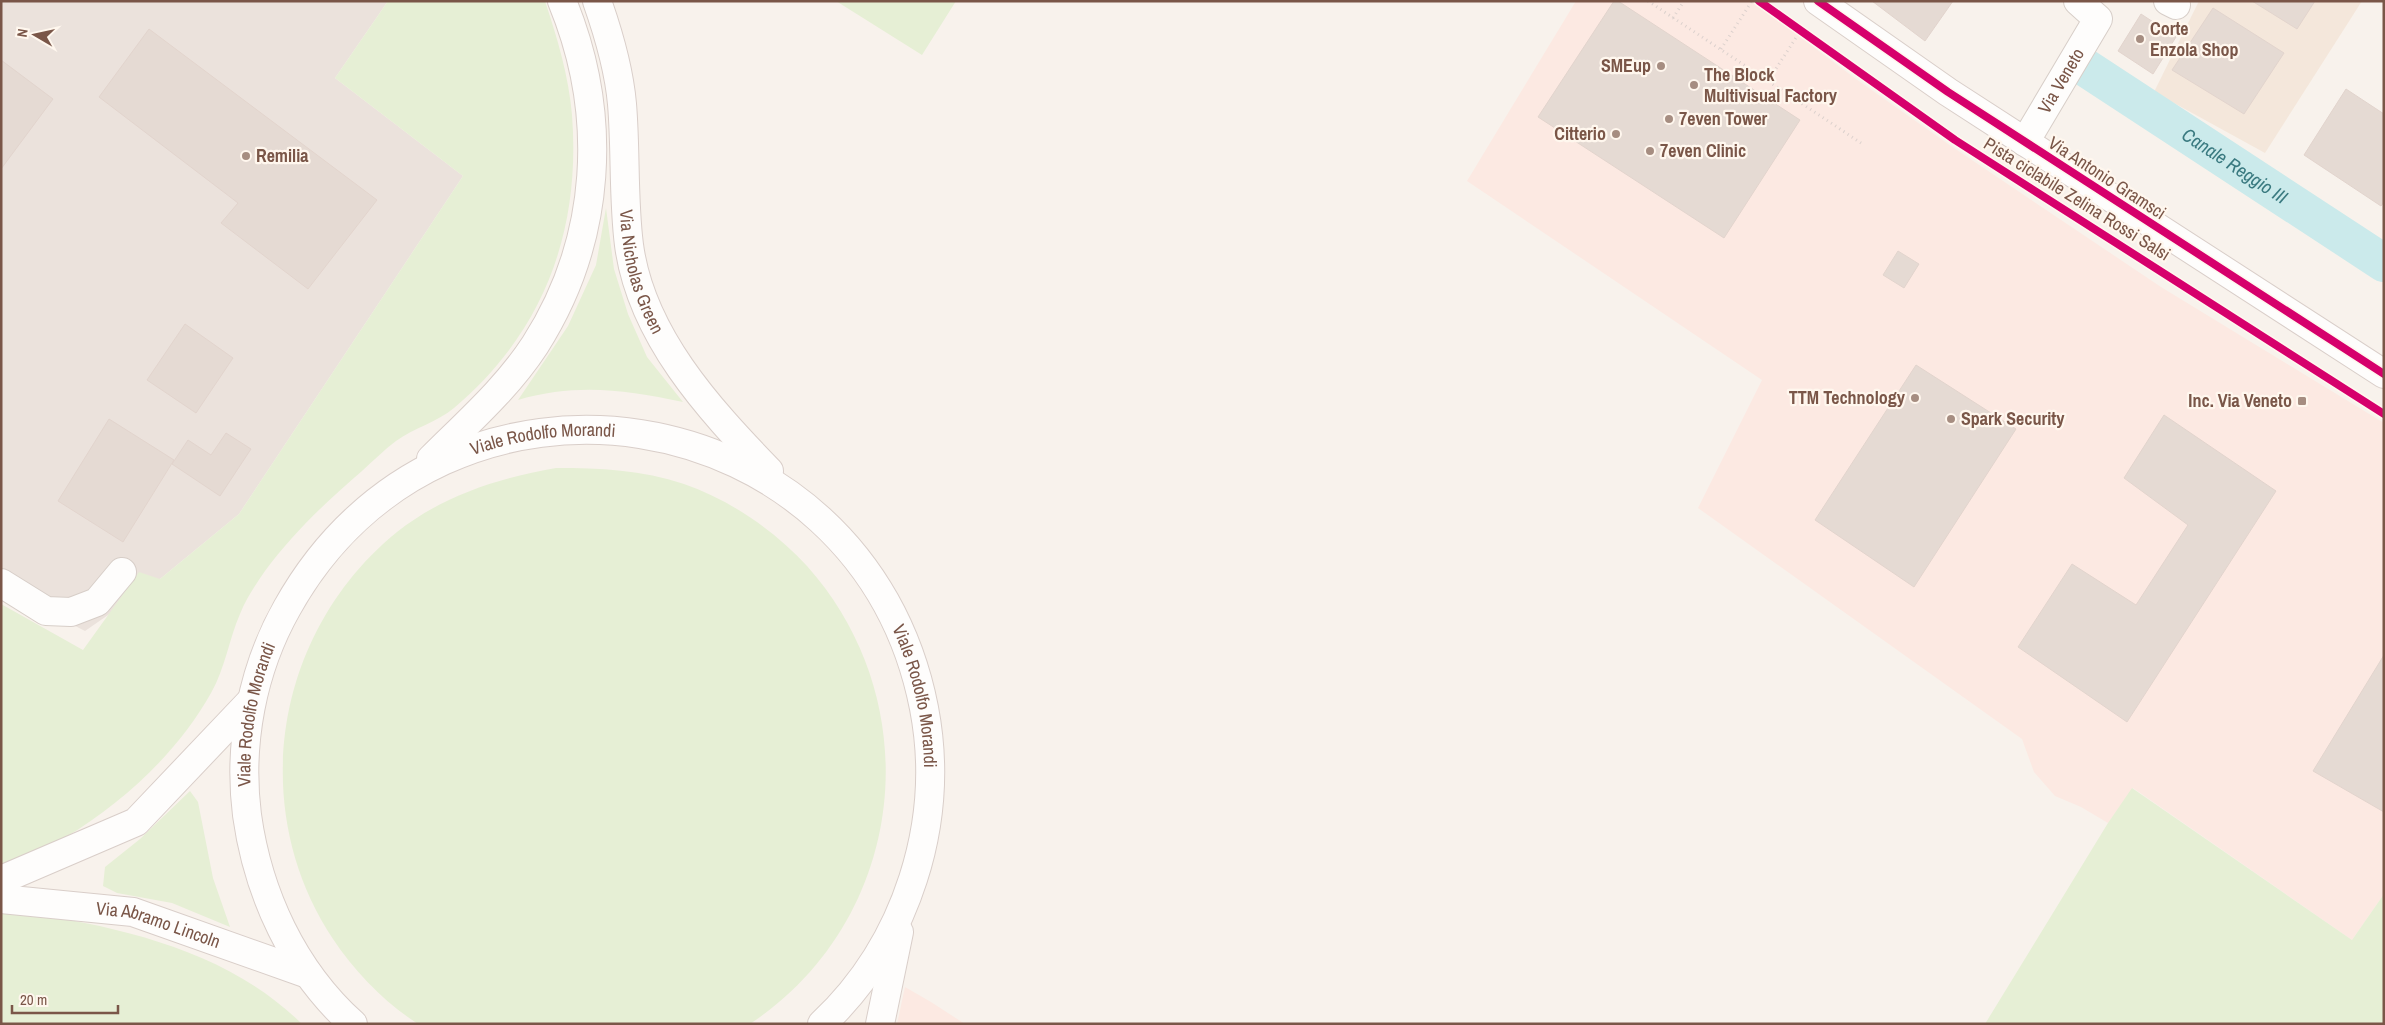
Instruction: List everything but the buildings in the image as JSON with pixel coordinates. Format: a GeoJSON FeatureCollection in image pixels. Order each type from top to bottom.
{"type":"FeatureCollection","features":[{"type":"Feature","properties":{"kind":"street"},"geometry":{"type":"LineString","coordinates":[[415,474],[508,381],[535,345],[559,300],[577,258],[590,207],[592,114],[579,50],[562,1]]}},
{"type":"Feature","properties":{"kind":"street","name":"Via Nicholas Green"},"geometry":{"type":"LineString","coordinates":[[598,1],[614,50],[622,103],[625,198],[630,247],[640,286],[654,325],[676,362],[704,397],[739,440],[792,496]]}},
{"type":"Feature","properties":{"kind":"street","name":"Via Antonio Gramsci"},"geometry":{"type":"LineString","coordinates":[[1818,1],[1948,92],[2384,374]]}},
{"type":"Feature","properties":{"kind":"street","name":"Via Veneto"},"geometry":{"type":"LineString","coordinates":[[2025,142],[2095,6]]}},
{"type":"Feature","properties":{"kind":"street","name":"Viale Rodolfo Morandi"},"geometry":{"type":"LineString","coordinates":[[353,1024],[340,1012],[308,974],[283,933],[264,890],[251,843],[245,796],[244,748],[251,701],[262,661],[278,623],[298,587],[322,554],[350,524],[381,497],[415,474],[467,450],[522,434],[579,428],[636,431],[691,444],[744,466],[792,496],[835,533],[871,577],[898,626],[918,680],[929,735],[931,792],[922,848],[906,902],[880,1024]]}},
{"type":"Feature","properties":{"kind":"street"},"geometry":{"type":"LineString","coordinates":[[1,584],[46,611],[70,612],[97,602],[122,572]]}},
{"type":"Feature","properties":{"kind":"street"},"geometry":{"type":"LineString","coordinates":[[1,880],[136,822],[251,701]]}},
{"type":"Feature","properties":{"kind":"street","name":"Via Abramo Lincoln"},"geometry":{"type":"LineString","coordinates":[[1,899],[133,912],[308,974]]}},
{"type":"Feature","properties":{"kind":"street","name":"Viale Rodolfo Morandi"},"geometry":{"type":"LineString","coordinates":[[822,1024],[864,978],[887,942],[906,902]]}},
{"type":"Feature","properties":{"kind":"path"},"geometry":{"type":"LineString","coordinates":[[1648,1],[1861,143]]}},
{"type":"Feature","properties":{"kind":"path"},"geometry":{"type":"LineString","coordinates":[[1673,18],[1684,1]]}},
{"type":"Feature","properties":{"kind":"path"},"geometry":{"type":"LineString","coordinates":[[1721,49],[1752,1]]}},
{"type":"Feature","properties":{"kind":"path"},"geometry":{"type":"LineString","coordinates":[[1768,81],[1797,28],[1808,35]]}},
{"type":"Feature","properties":{"kind":"shaded area"},"geometry":{"type":"Polygon","coordinates":[[[1,1],[388,1],[335,78],[463,176],[239,514],[160,579],[85,631],[46,611],[1,583],[1,1]]]}},
{"type":"Feature","properties":{"kind":"shaded area"},"geometry":{"type":"Polygon","coordinates":[[[1576,1],[1752,1],[1856,79],[1951,146],[2161,287],[2384,423],[2384,894],[2352,940],[2133,788],[2108,823],[2081,807],[2055,796],[2034,772],[2022,739],[1698,508],[1762,380],[1467,181],[1576,1]]]}},
{"type":"Feature","properties":{"kind":"shaded area"},"geometry":{"type":"Polygon","coordinates":[[[2199,1],[2362,1],[2265,153],[2154,92],[2199,1]]]}},
{"type":"Feature","properties":{"kind":"shaded area"},"geometry":{"type":"Polygon","coordinates":[[[905,987],[931,1002],[965,1024],[897,1024],[905,987]]]}},
{"type":"Feature","properties":{"kind":"green space"},"geometry":{"type":"Polygon","coordinates":[[[388,1],[545,1],[558,43],[568,86],[572,115],[573,158],[570,199],[562,239],[550,277],[533,312],[512,346],[485,378],[447,413],[403,436],[387,448],[323,506],[276,557],[242,608],[220,674],[211,693],[198,715],[166,755],[129,792],[88,823],[50,846],[1,869],[1,604],[83,650],[139,572],[160,579],[239,514],[463,176],[335,78],[388,1]]]}},
{"type":"Feature","properties":{"kind":"green space"},"geometry":{"type":"Polygon","coordinates":[[[836,1],[956,1],[922,55],[836,1]]]}},
{"type":"Feature","properties":{"kind":"green space"},"geometry":{"type":"Polygon","coordinates":[[[606,208],[614,269],[628,314],[647,357],[683,402],[641,394],[601,390],[561,391],[518,400],[568,326],[596,265],[606,208]]]}},
{"type":"Feature","properties":{"kind":"green space"},"geometry":{"type":"Polygon","coordinates":[[[556,468],[621,471],[668,479],[718,498],[766,528],[807,566],[847,621],[872,682],[885,745],[884,808],[869,870],[842,928],[802,980],[750,1024],[418,1024],[393,1006],[371,986],[351,963],[333,939],[306,888],[289,834],[283,779],[287,724],[300,670],[323,619],[356,573],[397,532],[415,519],[453,498],[473,490],[514,477],[556,468]]]}},
{"type":"Feature","properties":{"kind":"green space"},"geometry":{"type":"Polygon","coordinates":[[[2132,788],[2352,940],[2384,894],[2384,1024],[1985,1024],[2108,823],[2132,788]]]}},
{"type":"Feature","properties":{"kind":"green space"},"geometry":{"type":"Polygon","coordinates":[[[190,791],[198,802],[213,878],[230,927],[172,903],[117,893],[103,886],[105,867],[140,839],[190,791]]]}},
{"type":"Feature","properties":{"kind":"green space"},"geometry":{"type":"Polygon","coordinates":[[[24,912],[62,918],[136,935],[208,961],[241,978],[273,999],[302,1024],[1,1024],[1,913],[24,912]]]}},
{"type":"Feature","properties":{"kind":"waterway","name":"Canale Reggio III"},"geometry":{"type":"LineString","coordinates":[[2086,68],[2384,263]]}},
{"type":"Feature","properties":{"kind":"cycle path","name":"Pista ciclabile Zelina Rossi Salsi"},"geometry":{"type":"LineString","coordinates":[[1759,1],[1955,140],[2384,414]]}},
{"type":"Feature","properties":{"kind":"cycle path","name":"Pista ciclabile Zelina Rossi Salsi"},"geometry":{"type":"LineString","coordinates":[[1818,1],[1948,92],[2384,374]]}},
{"type":"Feature","properties":{"kind":"place","name":"Corte Enzola Shop"},"geometry":{"type":"Point","coordinates":[2140,39]}},
{"type":"Feature","properties":{"kind":"place","name":"SMEup"},"geometry":{"type":"Point","coordinates":[1661,66]}},
{"type":"Feature","properties":{"kind":"place","name":"The Block Multivisual Factory"},"geometry":{"type":"Point","coordinates":[1694,85]}},
{"type":"Feature","properties":{"kind":"place","name":"7even Tower"},"geometry":{"type":"Point","coordinates":[1669,119]}},
{"type":"Feature","properties":{"kind":"place","name":"Citterio"},"geometry":{"type":"Point","coordinates":[1616,134]}},
{"type":"Feature","properties":{"kind":"place","name":"7even Clinic"},"geometry":{"type":"Point","coordinates":[1650,151]}},
{"type":"Feature","properties":{"kind":"place","name":"Remilia"},"geometry":{"type":"Point","coordinates":[246,156]}},
{"type":"Feature","properties":{"kind":"place","name":"TTM Technology"},"geometry":{"type":"Point","coordinates":[1915,398]}},
{"type":"Feature","properties":{"kind":"place","name":"Inc. Via Veneto"},"geometry":{"type":"Point","coordinates":[2302,401]}},
{"type":"Feature","properties":{"kind":"place","name":"Spark Security"},"geometry":{"type":"Point","coordinates":[1951,419]}}]}
